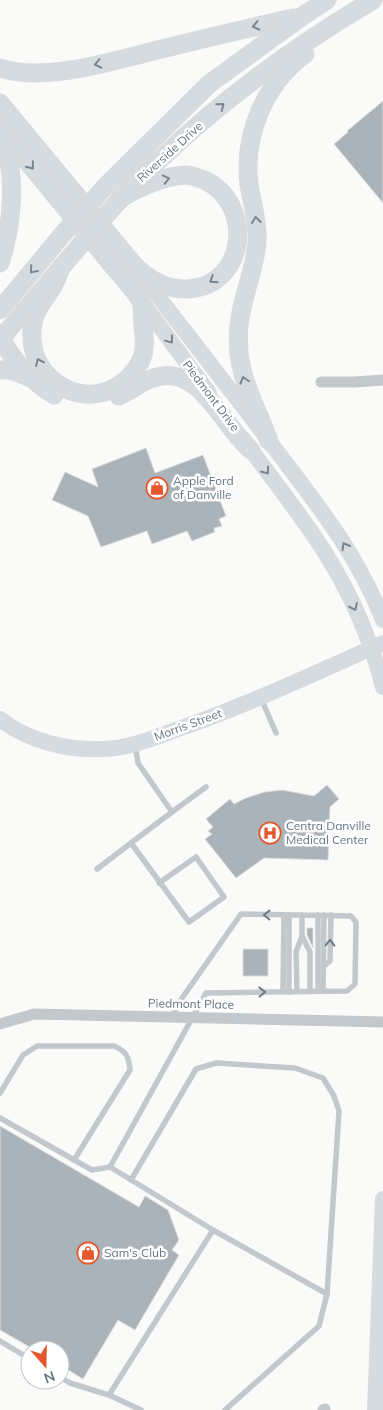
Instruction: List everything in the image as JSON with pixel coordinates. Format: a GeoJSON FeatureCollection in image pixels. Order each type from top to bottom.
{"type":"FeatureCollection","features":[{"type":"Feature","properties":{"kind":"main road","name":"Riverside Drive"},"geometry":{"type":"LineString","coordinates":[[2,309],[62,235],[105,187],[209,84],[327,0]]}},
{"type":"Feature","properties":{"kind":"main road","name":"Riverside Drive"},"geometry":{"type":"LineString","coordinates":[[0,337],[121,198],[173,148],[258,76],[297,48],[373,0]]}},
{"type":"Feature","properties":{"kind":"main road"},"geometry":{"type":"LineString","coordinates":[[269,441],[244,382],[238,341],[243,299],[256,257],[258,239],[249,184],[250,140],[261,107],[288,70],[302,57],[380,0]]}},
{"type":"Feature","properties":{"kind":"main road"},"geometry":{"type":"LineString","coordinates":[[0,68],[28,74],[72,69],[304,15]]}},
{"type":"Feature","properties":{"kind":"main road","name":"Piedmont Drive"},"geometry":{"type":"LineString","coordinates":[[0,103],[129,259],[336,530],[367,582],[383,620]]}},
{"type":"Feature","properties":{"kind":"main road","name":"Piedmont Drive"},"geometry":{"type":"LineString","coordinates":[[0,128],[140,301],[324,551],[377,646],[383,687]]}},
{"type":"Feature","properties":{"kind":"main road"},"geometry":{"type":"LineString","coordinates":[[0,136],[9,163],[11,207],[9,232],[0,263]]}},
{"type":"Feature","properties":{"kind":"main road"},"geometry":{"type":"LineString","coordinates":[[121,198],[160,180],[187,175],[197,177],[210,183],[227,199],[234,209],[238,224],[239,236],[236,251],[233,260],[225,272],[216,280],[193,289],[181,289],[159,284],[137,269],[129,259]]}},
{"type":"Feature","properties":{"kind":"main road"},"geometry":{"type":"LineString","coordinates":[[61,267],[56,280],[37,311],[32,333],[33,348],[39,364],[54,383],[65,389],[76,393],[91,394],[104,392],[123,382],[132,374],[139,364],[144,350],[140,301]]}},
{"type":"Feature","properties":{"kind":"main road"},"geometry":{"type":"LineString","coordinates":[[0,337],[31,378],[44,389],[58,397],[83,404],[108,401],[151,378],[172,374],[180,376],[203,392],[240,440],[251,450]]}},
{"type":"Feature","properties":{"kind":"main road"},"geometry":{"type":"LineString","coordinates":[[0,370],[10,370],[31,378]]}},
{"type":"Feature","properties":{"kind":"main road","name":"Morris Street"},"geometry":{"type":"LineString","coordinates":[[0,719],[10,727],[44,741],[75,748],[104,749],[135,745],[232,710],[377,646]]}},
{"type":"Feature","properties":{"kind":"main road"},"geometry":{"type":"LineString","coordinates":[[375,1410],[383,1199]]}},
{"type":"Feature","properties":{"kind":"street"},"geometry":{"type":"LineString","coordinates":[[321,382],[383,380]]}},
{"type":"Feature","properties":{"kind":"street","name":"Piedmont Place"},"geometry":{"type":"LineString","coordinates":[[0,1024],[34,1014],[383,1022]]}},
{"type":"Feature","properties":{"kind":"lane"},"geometry":{"type":"LineString","coordinates":[[261,697],[276,733]]}},
{"type":"Feature","properties":{"kind":"lane"},"geometry":{"type":"LineString","coordinates":[[135,745],[138,763],[172,812]]}},
{"type":"Feature","properties":{"kind":"lane"},"geometry":{"type":"LineString","coordinates":[[97,869],[206,787]]}},
{"type":"Feature","properties":{"kind":"lane"},"geometry":{"type":"LineString","coordinates":[[130,843],[159,883],[189,922],[224,897],[196,858],[159,883]]}},
{"type":"Feature","properties":{"kind":"lane"},"geometry":{"type":"LineString","coordinates":[[110,1167],[206,993],[347,991],[355,984],[356,922],[351,916],[241,914],[180,1001],[172,1017]]}},
{"type":"Feature","properties":{"kind":"lane"},"geometry":{"type":"LineString","coordinates":[[286,915],[286,992]]}},
{"type":"Feature","properties":{"kind":"lane"},"geometry":{"type":"LineString","coordinates":[[297,991],[296,952],[302,936],[302,915]]}},
{"type":"Feature","properties":{"kind":"lane"},"geometry":{"type":"LineString","coordinates":[[320,991],[323,967],[321,915]]}},
{"type":"Feature","properties":{"kind":"lane"},"geometry":{"type":"LineString","coordinates":[[320,991],[321,915]]}},
{"type":"Feature","properties":{"kind":"lane"},"geometry":{"type":"LineString","coordinates":[[323,967],[330,961],[331,915]]}},
{"type":"Feature","properties":{"kind":"lane"},"geometry":{"type":"LineString","coordinates":[[302,936],[310,952],[310,991]]}},
{"type":"Feature","properties":{"kind":"lane"},"geometry":{"type":"LineString","coordinates":[[0,1093],[23,1055],[37,1046],[114,1046],[122,1050],[129,1058],[130,1070],[74,1160]]}},
{"type":"Feature","properties":{"kind":"lane"},"geometry":{"type":"LineString","coordinates":[[131,1180],[196,1069],[216,1063],[294,1068],[323,1078],[334,1096],[339,1111],[327,1294],[319,1326],[225,1410]]}},
{"type":"Feature","properties":{"kind":"lane"},"geometry":{"type":"LineString","coordinates":[[0,1118],[92,1170],[110,1167],[213,1230],[327,1294]]}},
{"type":"Feature","properties":{"kind":"lane"},"geometry":{"type":"LineString","coordinates":[[108,1395],[213,1230]]}},
{"type":"Feature","properties":{"kind":"lane"},"geometry":{"type":"LineString","coordinates":[[0,1342],[20,1353]]}},
{"type":"Feature","properties":{"kind":"lane"},"geometry":{"type":"LineString","coordinates":[[70,1383],[108,1395],[141,1410]]}},
{"type":"Feature","properties":{"kind":"building"},"geometry":{"type":"Polygon","coordinates":[[[383,101],[383,203],[334,144],[383,101]]]}},
{"type":"Feature","properties":{"kind":"building","name":"Apple Ford of Danville"},"geometry":{"type":"Polygon","coordinates":[[[146,448],[155,473],[203,455],[226,516],[219,519],[222,526],[214,528],[215,532],[192,541],[187,531],[152,544],[147,531],[101,547],[88,516],[52,500],[65,472],[98,487],[92,469],[146,448]]]}},
{"type":"Feature","properties":{"kind":"building","name":"Centra Danville Medical Center"},"geometry":{"type":"Polygon","coordinates":[[[327,785],[339,799],[330,807],[328,860],[264,858],[236,878],[205,839],[212,834],[208,831],[213,827],[206,819],[230,799],[234,804],[265,792],[282,790],[314,796],[327,785]]]}},
{"type":"Feature","properties":{"kind":"building"},"geometry":{"type":"Polygon","coordinates":[[[307,928],[313,928],[313,948],[307,935],[307,928]]]}},
{"type":"Feature","properties":{"kind":"building"},"geometry":{"type":"Polygon","coordinates":[[[243,949],[268,949],[268,976],[243,976],[243,949]]]}},
{"type":"Feature","properties":{"kind":"building","name":"Sam's Club"},"geometry":{"type":"Polygon","coordinates":[[[0,1126],[139,1207],[145,1196],[168,1210],[179,1240],[172,1250],[179,1255],[135,1330],[118,1320],[83,1379],[70,1371],[70,1340],[20,1341],[0,1330],[0,1126]]]}},
{"type":"Feature","properties":{"kind":"place","name":"Apple Ford of Danville"},"geometry":{"type":"Point","coordinates":[157,488]}},
{"type":"Feature","properties":{"kind":"place","name":"Centra Danville Medical Center"},"geometry":{"type":"Point","coordinates":[270,833]}},
{"type":"Feature","properties":{"kind":"place","name":"Sam's Club"},"geometry":{"type":"Point","coordinates":[88,1253]}}]}
